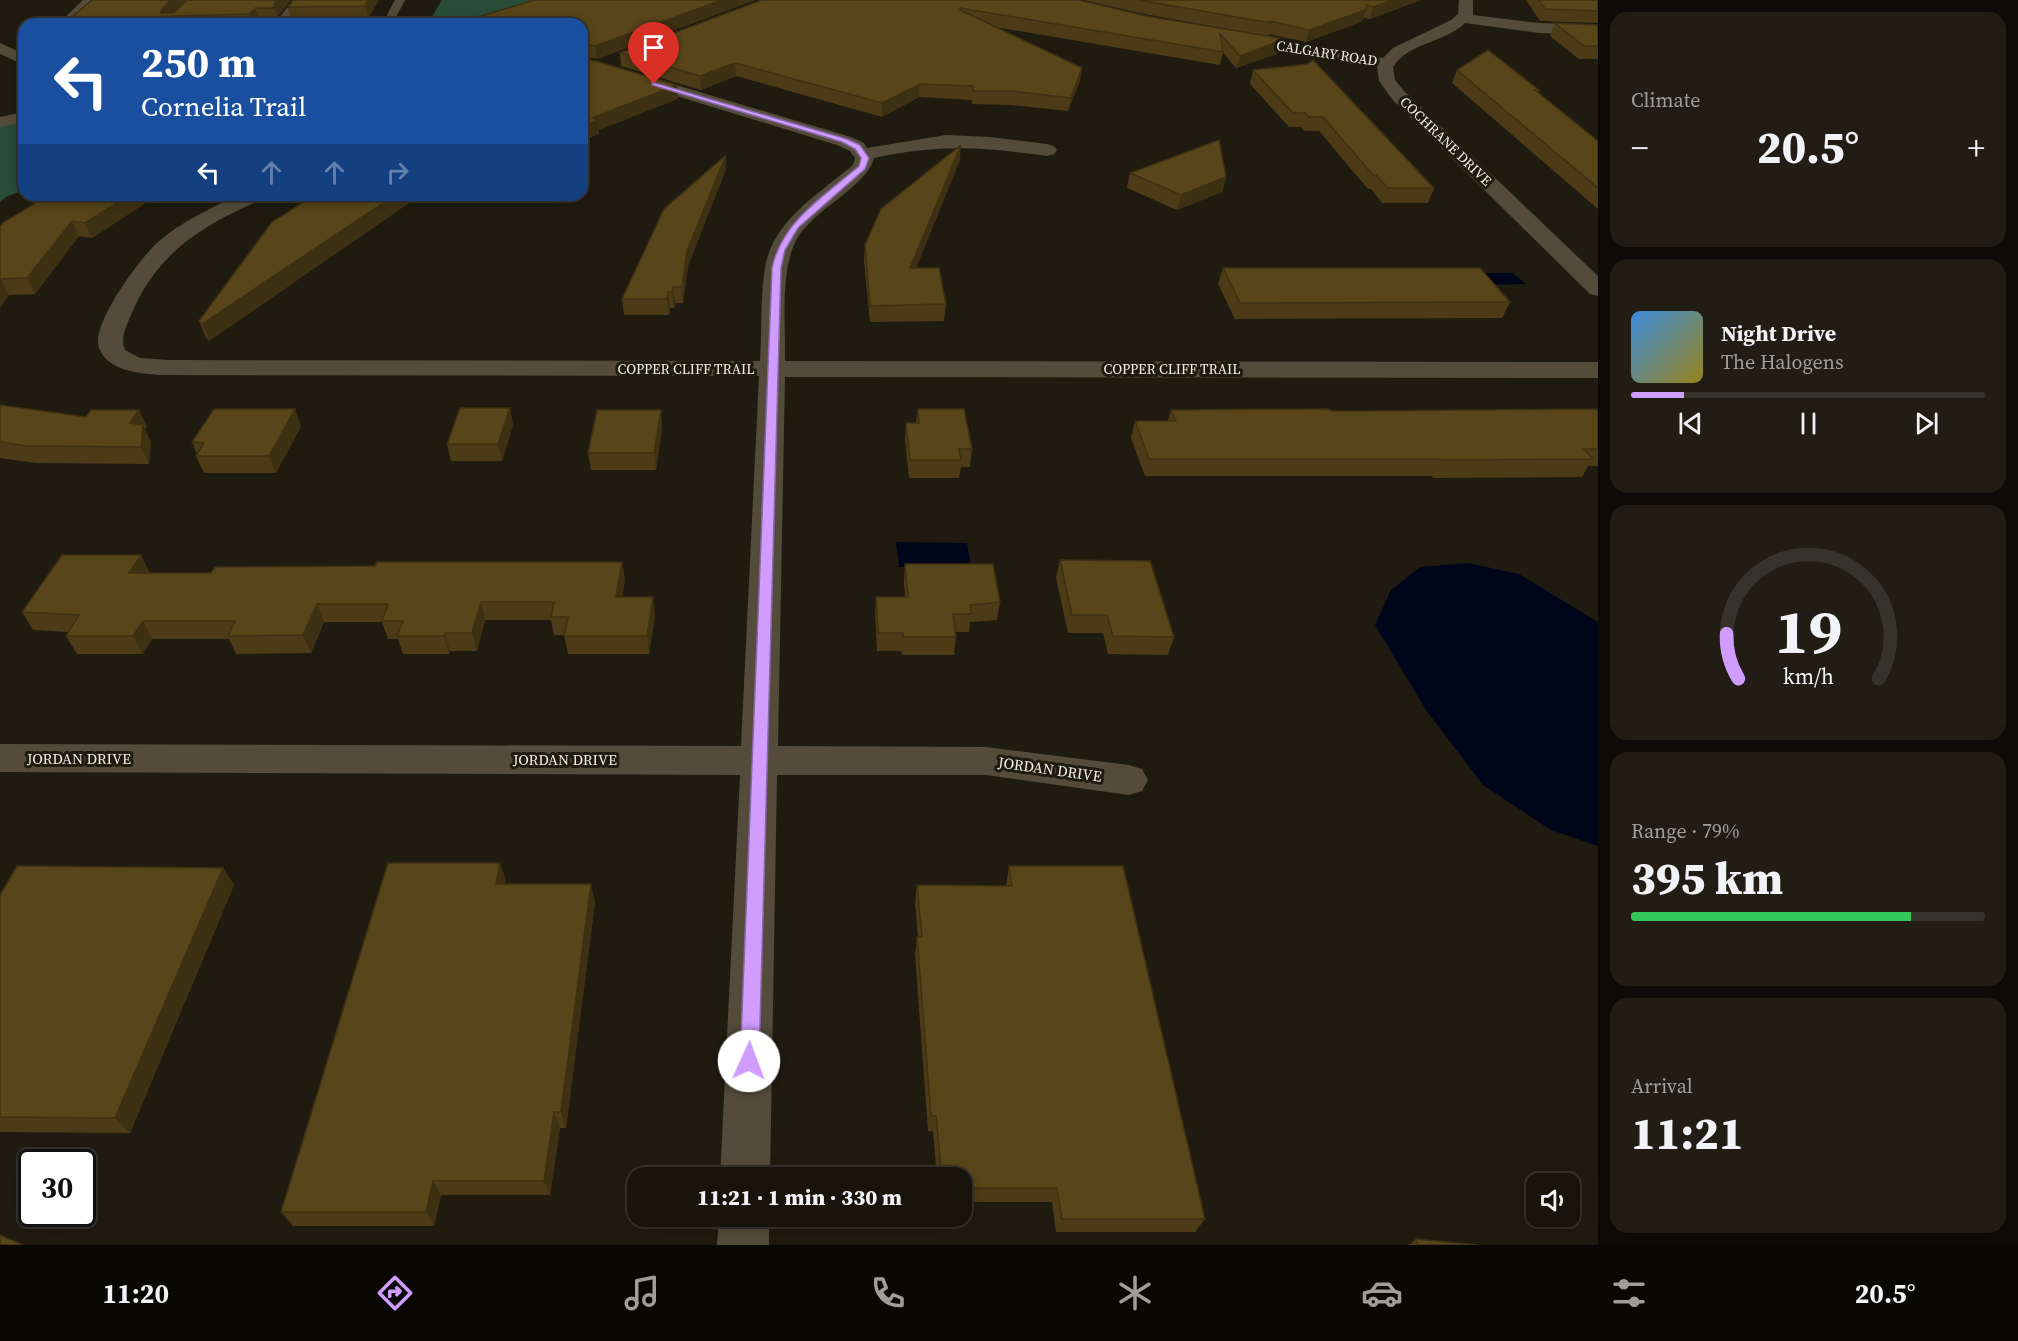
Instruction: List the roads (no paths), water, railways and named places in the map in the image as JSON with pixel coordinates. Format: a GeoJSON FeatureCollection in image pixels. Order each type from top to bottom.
{"type":"FeatureCollection","features":[{"type":"Feature","properties":{"kind":"street"},"geometry":{"type":"LineString","coordinates":[[1386,63],[1399,51],[1443,33],[1464,9],[1547,29],[1598,30]]}},
{"type":"Feature","properties":{"kind":"street","name":"CALGARY ROAD"},"geometry":{"type":"LineString","coordinates":[[1221,35],[1386,63]]}},
{"type":"Feature","properties":{"kind":"street"},"geometry":{"type":"LineString","coordinates":[[0,48],[18,57]]}},
{"type":"Feature","properties":{"kind":"street","name":"COCHRANE DRIVE"},"geometry":{"type":"LineString","coordinates":[[1386,63],[1384,74],[1391,88],[1598,289]]}},
{"type":"Feature","properties":{"kind":"street"},"geometry":{"type":"LineString","coordinates":[[595,65],[844,141],[858,147],[866,161],[798,222],[780,250],[776,276],[745,1167]]}},
{"type":"Feature","properties":{"kind":"street"},"geometry":{"type":"LineString","coordinates":[[0,122],[18,118]]}},
{"type":"Feature","properties":{"kind":"street"},"geometry":{"type":"LineString","coordinates":[[864,154],[914,144],[949,141],[987,142],[1047,150]]}},
{"type":"Feature","properties":{"kind":"street","name":"COPPER CLIFF TRAIL"},"geometry":{"type":"LineString","coordinates":[[243,201],[186,231],[145,268],[128,295],[110,338],[115,354],[124,360],[142,366],[178,368],[1598,370]]}},
{"type":"Feature","properties":{"kind":"street","name":"JORDAN DRIVE"},"geometry":{"type":"LineString","coordinates":[[0,758],[1001,761],[1129,780]]}},
{"type":"Feature","properties":{"kind":"street"},"geometry":{"type":"LineString","coordinates":[[743,1245],[744,1227]]}},
{"type":"Feature","properties":{"kind":"lane"},"geometry":{"type":"LineString","coordinates":[[69,18],[90,0]]}},
{"type":"Feature","properties":{"kind":"lane"},"geometry":{"type":"LineString","coordinates":[[284,18],[298,0]]}},
{"type":"Feature","properties":{"kind":"lane"},"geometry":{"type":"LineString","coordinates":[[392,15],[400,0]]}},
{"type":"Feature","properties":{"kind":"water"},"geometry":{"type":"Polygon","coordinates":[[[1467,273],[1513,273],[1526,284],[1477,285],[1467,273]]]}},
{"type":"Feature","properties":{"kind":"water"},"geometry":{"type":"Polygon","coordinates":[[[896,542],[967,543],[971,567],[899,567],[896,542]]]}},
{"type":"Feature","properties":{"kind":"water"},"geometry":{"type":"Polygon","coordinates":[[[1468,563],[1519,574],[1598,622],[1598,846],[1551,830],[1483,785],[1426,710],[1375,625],[1391,590],[1420,567],[1468,563]]]}}]}
